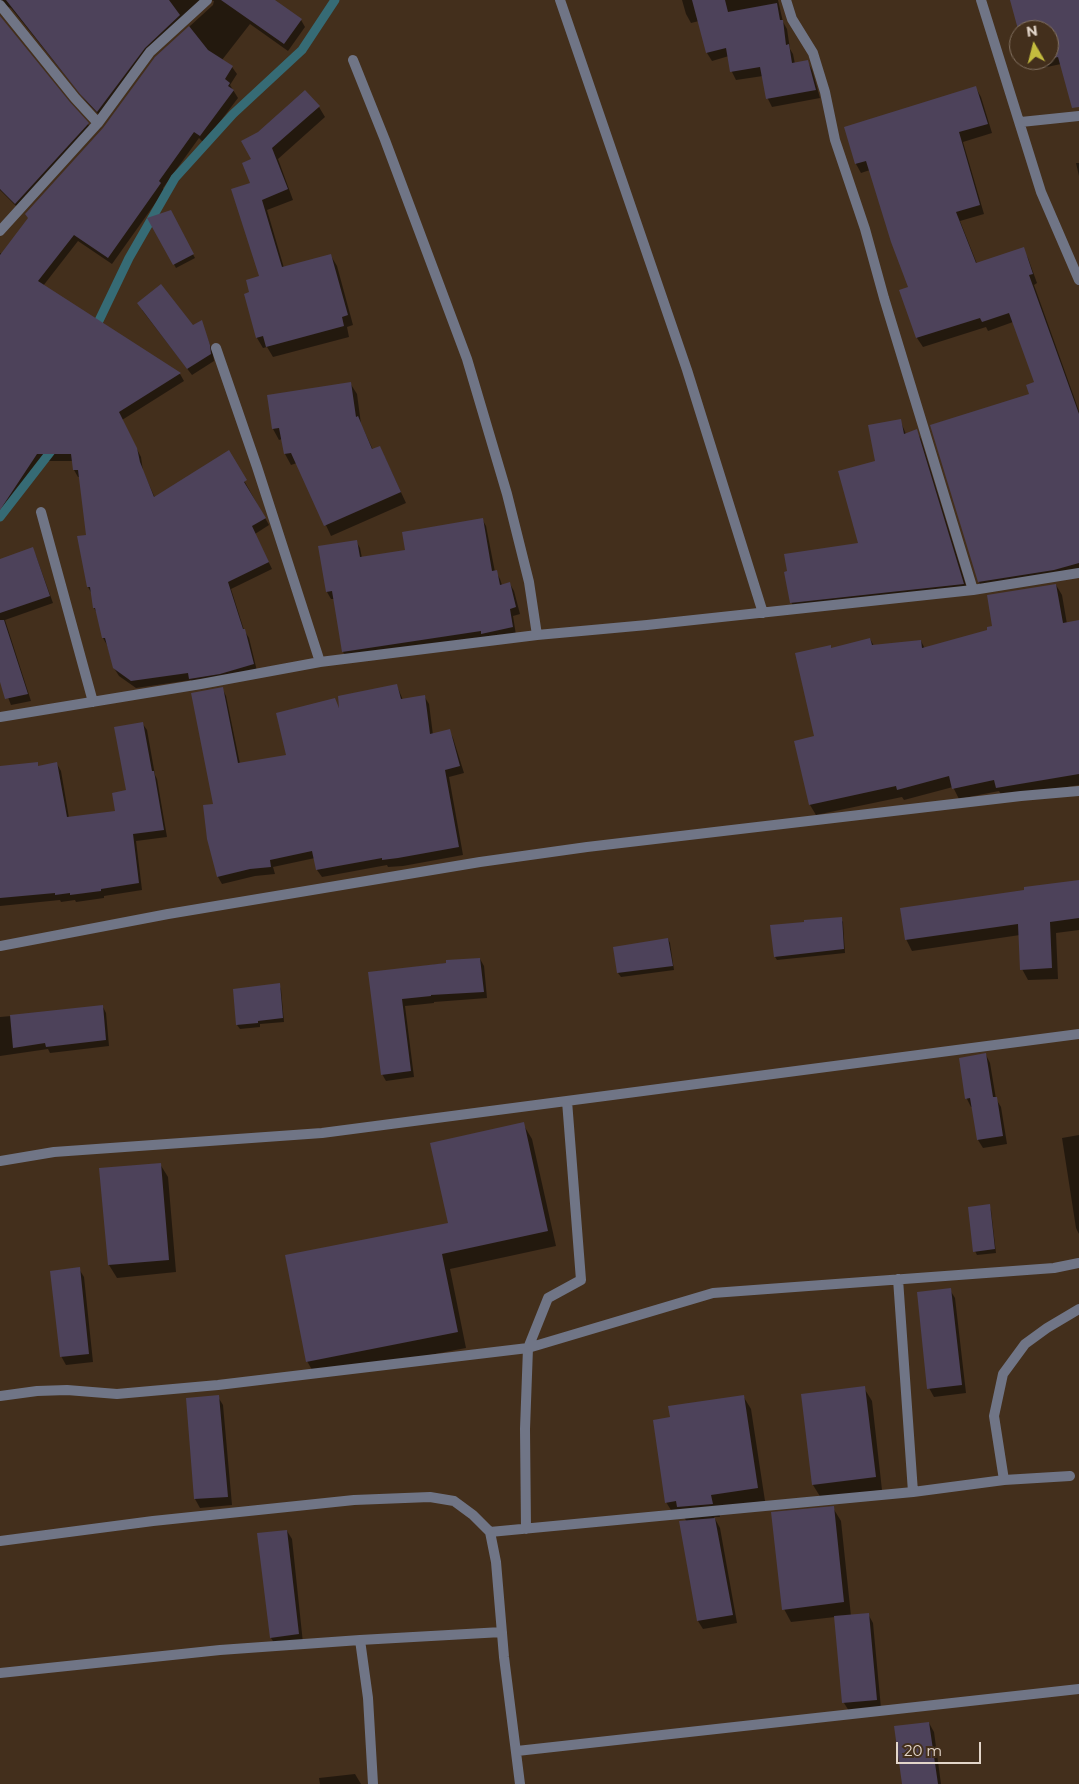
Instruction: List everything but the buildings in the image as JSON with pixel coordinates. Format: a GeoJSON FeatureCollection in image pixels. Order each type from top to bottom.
{"type":"FeatureCollection","features":[{"type":"Feature","properties":{"kind":"street"},"geometry":{"type":"LineString","coordinates":[[0,231],[98,123],[150,52],[195,4],[207,0]]}},
{"type":"Feature","properties":{"kind":"street"},"geometry":{"type":"LineString","coordinates":[[560,0],[687,370],[763,613]]}},
{"type":"Feature","properties":{"kind":"street"},"geometry":{"type":"LineString","coordinates":[[786,0],[792,19],[814,53],[825,92],[835,140],[865,229],[892,326],[973,590]]}},
{"type":"Feature","properties":{"kind":"street"},"geometry":{"type":"LineString","coordinates":[[981,0],[1041,192],[1079,280]]}},
{"type":"Feature","properties":{"kind":"street"},"geometry":{"type":"LineString","coordinates":[[0,5],[75,98],[98,123]]}},
{"type":"Feature","properties":{"kind":"street"},"geometry":{"type":"LineString","coordinates":[[353,60],[467,360],[509,502],[529,582],[537,635]]}},
{"type":"Feature","properties":{"kind":"street"},"geometry":{"type":"LineString","coordinates":[[1020,122],[1079,116]]}},
{"type":"Feature","properties":{"kind":"street"},"geometry":{"type":"LineString","coordinates":[[216,348],[257,466],[320,662]]}},
{"type":"Feature","properties":{"kind":"street"},"geometry":{"type":"LineString","coordinates":[[41,512],[93,702]]}},
{"type":"Feature","properties":{"kind":"street"},"geometry":{"type":"LineString","coordinates":[[0,717],[320,662],[537,635],[973,590],[1079,573]]}},
{"type":"Feature","properties":{"kind":"street"},"geometry":{"type":"LineString","coordinates":[[0,946],[168,914],[480,862],[587,847],[1079,791]]}},
{"type":"Feature","properties":{"kind":"street"},"geometry":{"type":"LineString","coordinates":[[0,1161],[54,1152],[322,1133],[1079,1034]]}},
{"type":"Feature","properties":{"kind":"street"},"geometry":{"type":"LineString","coordinates":[[526,1529],[525,1428],[528,1348],[548,1298],[581,1280],[567,1102]]}},
{"type":"Feature","properties":{"kind":"street"},"geometry":{"type":"LineString","coordinates":[[0,1396],[36,1391],[67,1390],[117,1394],[218,1385],[528,1348],[713,1293],[1054,1268],[1079,1263]]}},
{"type":"Feature","properties":{"kind":"street"},"geometry":{"type":"LineString","coordinates":[[898,1279],[913,1492]]}},
{"type":"Feature","properties":{"kind":"street"},"geometry":{"type":"LineString","coordinates":[[1004,1480],[994,1416],[1003,1374],[1025,1344],[1079,1309]]}},
{"type":"Feature","properties":{"kind":"street"},"geometry":{"type":"LineString","coordinates":[[490,1532],[913,1492],[1004,1480],[1070,1476]]}},
{"type":"Feature","properties":{"kind":"street"},"geometry":{"type":"LineString","coordinates":[[0,1541],[153,1521],[354,1500],[430,1497],[454,1501],[473,1515],[490,1532],[496,1562],[502,1632],[520,1784]]}},
{"type":"Feature","properties":{"kind":"street"},"geometry":{"type":"LineString","coordinates":[[0,1673],[220,1650],[502,1632]]}},
{"type":"Feature","properties":{"kind":"street"},"geometry":{"type":"LineString","coordinates":[[360,1640],[368,1698],[372,1784]]}},
{"type":"Feature","properties":{"kind":"street"},"geometry":{"type":"LineString","coordinates":[[517,1751],[1079,1688]]}},
{"type":"Feature","properties":{"kind":"waterway"},"geometry":{"type":"LineString","coordinates":[[94,331],[129,258],[175,178],[233,114],[302,50],[335,0]]}},
{"type":"Feature","properties":{"kind":"waterway"},"geometry":{"type":"LineString","coordinates":[[0,517],[55,446]]}}]}
